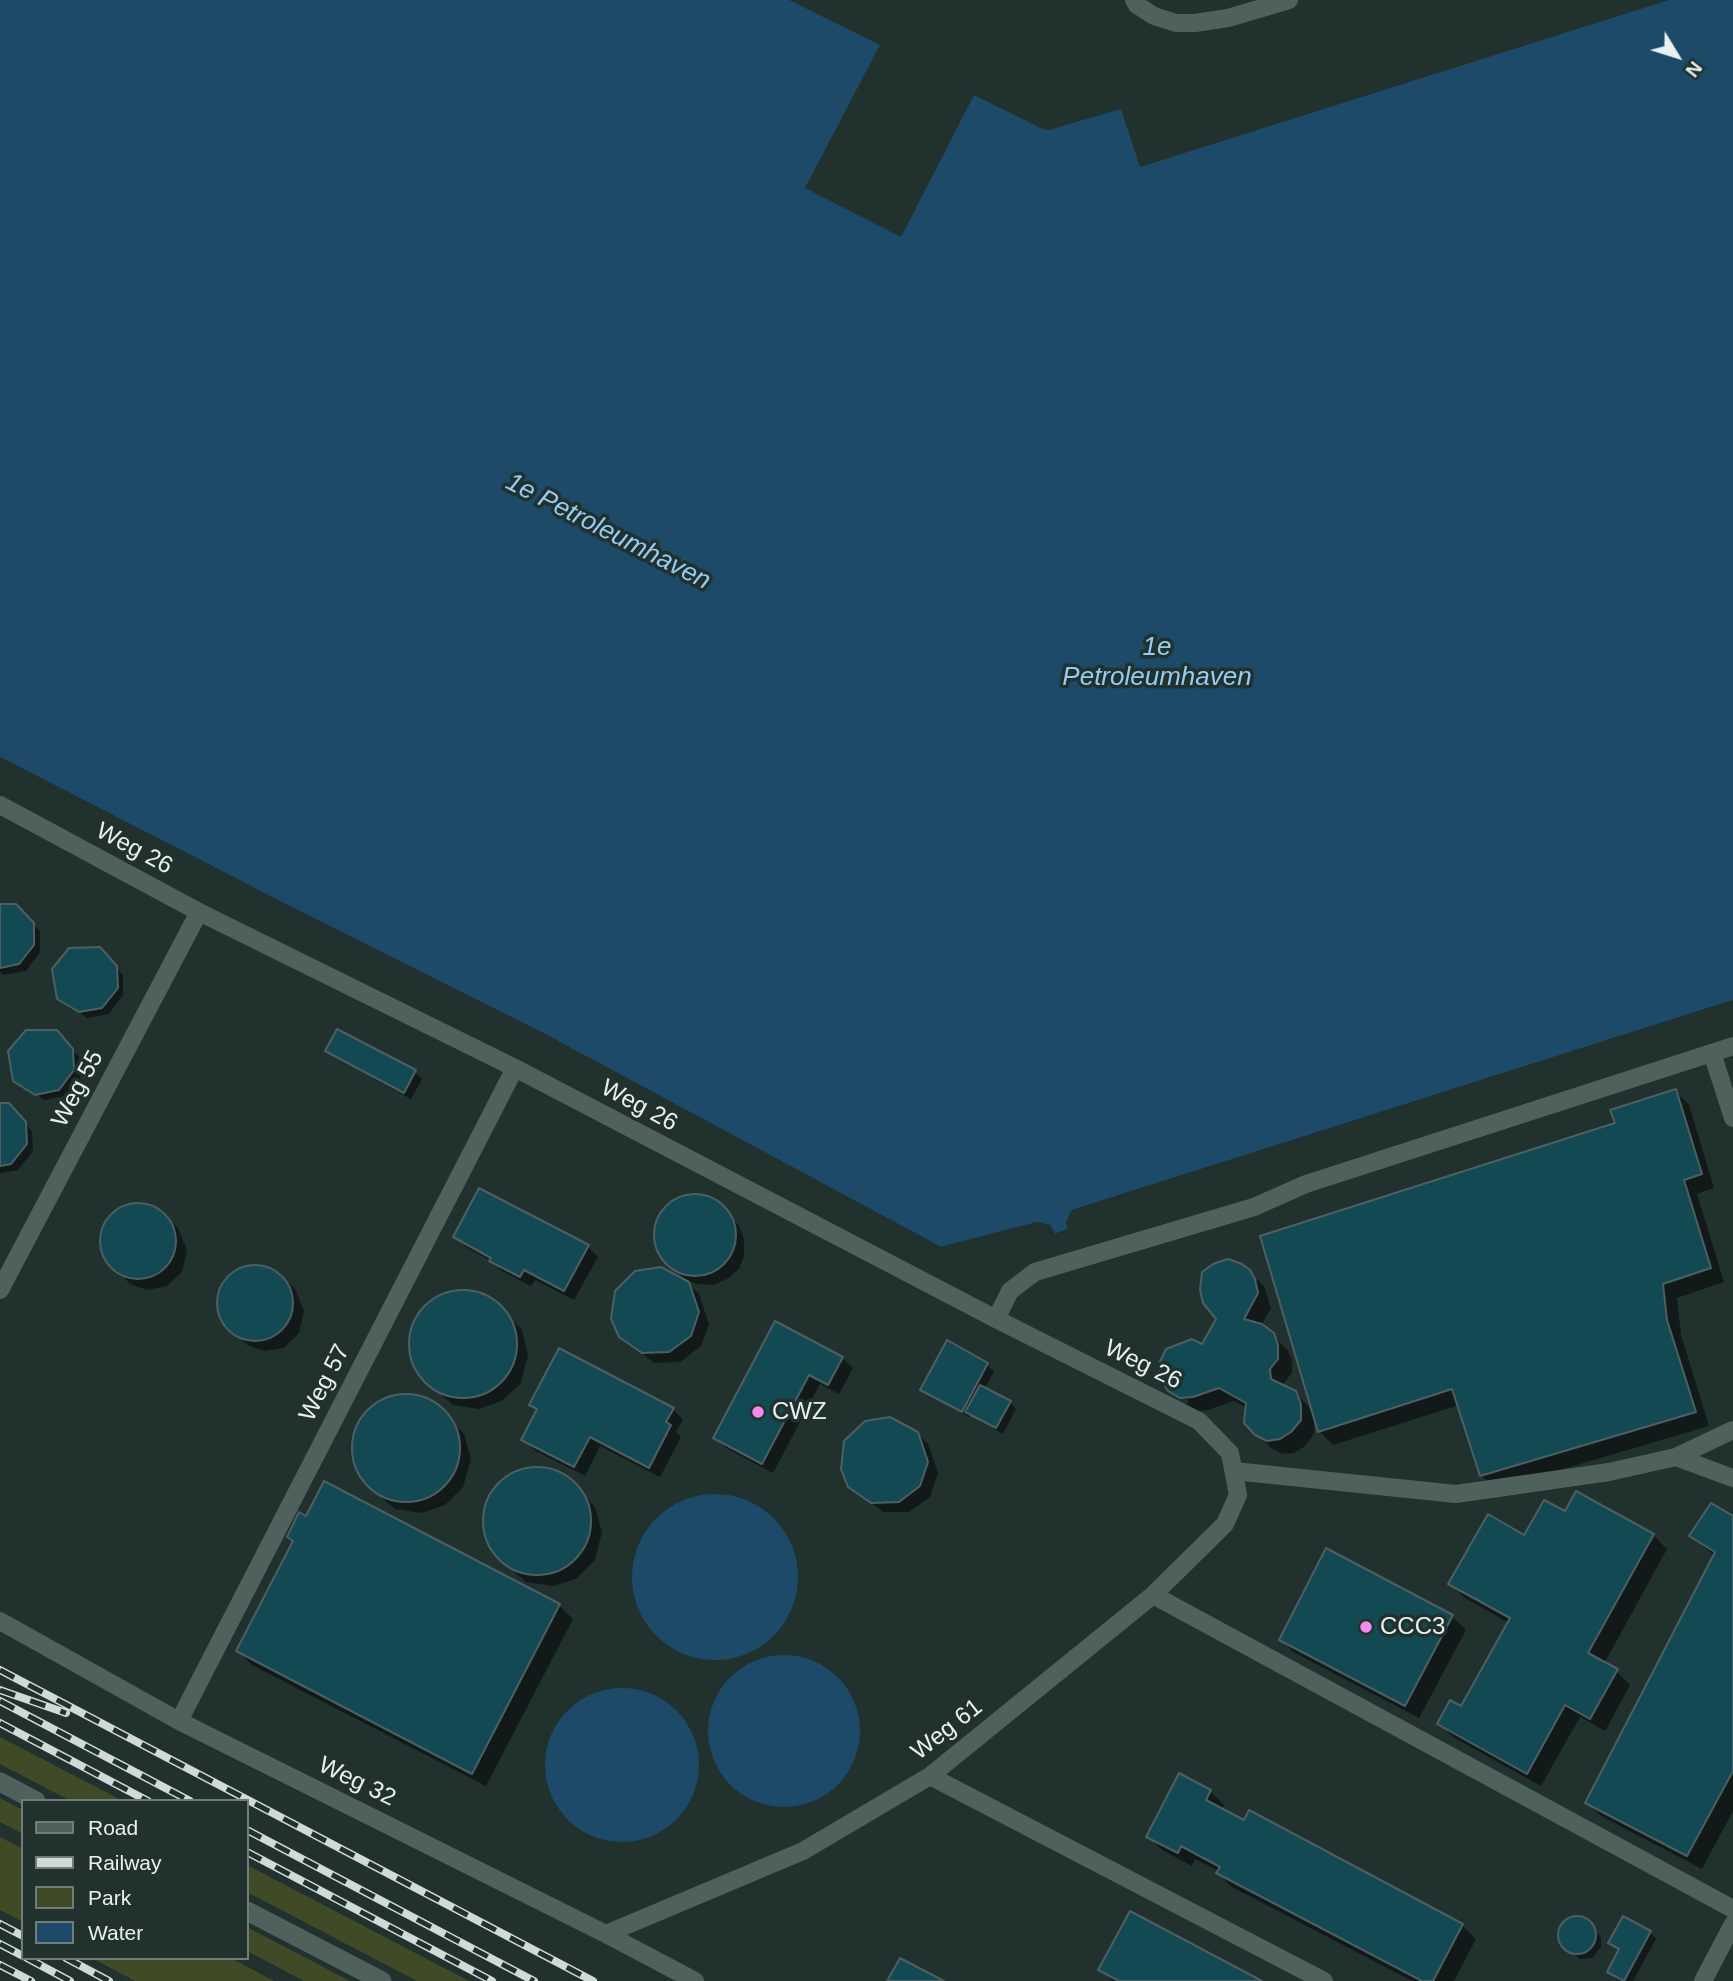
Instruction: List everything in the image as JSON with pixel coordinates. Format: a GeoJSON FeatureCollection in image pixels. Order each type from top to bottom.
{"type":"FeatureCollection","features":[{"type":"Feature","properties":{"kind":"street"},"geometry":{"type":"LineString","coordinates":[[0,1782],[32,1799]]}},
{"type":"Feature","properties":{"kind":"street"},"geometry":{"type":"LineString","coordinates":[[248,1912],[382,1981]]}},
{"type":"Feature","properties":{"kind":"lane"},"geometry":{"type":"LineString","coordinates":[[1134,0],[1154,16],[1176,23],[1228,18],[1289,0]]}},
{"type":"Feature","properties":{"kind":"lane","name":"Weg 26"},"geometry":{"type":"LineString","coordinates":[[0,805],[199,912],[515,1068],[996,1320],[1199,1420],[1230,1453],[1234,1471]]}},
{"type":"Feature","properties":{"kind":"lane","name":"Weg 55"},"geometry":{"type":"LineString","coordinates":[[0,1290],[199,912]]}},
{"type":"Feature","properties":{"kind":"lane"},"geometry":{"type":"LineString","coordinates":[[996,1320],[1010,1291],[1035,1272],[1254,1207],[1306,1184],[1733,1046]]}},
{"type":"Feature","properties":{"kind":"lane"},"geometry":{"type":"LineString","coordinates":[[1712,1053],[1733,1118]]}},
{"type":"Feature","properties":{"kind":"lane","name":"Weg 57"},"geometry":{"type":"LineString","coordinates":[[179,1721],[515,1068]]}},
{"type":"Feature","properties":{"kind":"lane"},"geometry":{"type":"LineString","coordinates":[[1234,1471],[1456,1494],[1609,1472],[1676,1457],[1733,1430]]}},
{"type":"Feature","properties":{"kind":"lane"},"geometry":{"type":"LineString","coordinates":[[1676,1457],[1733,1478]]}},
{"type":"Feature","properties":{"kind":"lane","name":"Weg 61"},"geometry":{"type":"LineString","coordinates":[[606,1934],[803,1851],[930,1776],[1153,1595],[1225,1524],[1238,1495],[1234,1471]]}},
{"type":"Feature","properties":{"kind":"lane"},"geometry":{"type":"LineString","coordinates":[[1153,1595],[1733,1909]]}},
{"type":"Feature","properties":{"kind":"lane","name":"Weg 32"},"geometry":{"type":"LineString","coordinates":[[0,1621],[179,1721],[695,1981]]}},
{"type":"Feature","properties":{"kind":"lane"},"geometry":{"type":"LineString","coordinates":[[930,1776],[1324,1981]]}},
{"type":"Feature","properties":{"kind":"lane"},"geometry":{"type":"LineString","coordinates":[[1703,1981],[1733,1924]]}},
{"type":"Feature","properties":{"kind":"green space"},"geometry":{"type":"Polygon","coordinates":[[[0,1737],[119,1799],[67,1799],[0,1764],[0,1737]]]}},
{"type":"Feature","properties":{"kind":"green space"},"geometry":{"type":"Polygon","coordinates":[[[0,1798],[21,1809],[21,1833],[0,1822],[0,1798]]]}},
{"type":"Feature","properties":{"kind":"green space"},"geometry":{"type":"Polygon","coordinates":[[[0,1837],[21,1848],[21,1921],[0,1910],[0,1837]]]}},
{"type":"Feature","properties":{"kind":"green space"},"geometry":{"type":"Polygon","coordinates":[[[248,1866],[469,1981],[417,1981],[248,1893],[248,1866]]]}},
{"type":"Feature","properties":{"kind":"green space"},"geometry":{"type":"Polygon","coordinates":[[[248,1928],[350,1981],[304,1981],[248,1952],[248,1928]]]}},
{"type":"Feature","properties":{"kind":"green space"},"geometry":{"type":"Polygon","coordinates":[[[96,1960],[235,1960],[274,1981],[135,1981],[96,1960]]]}},
{"type":"Feature","properties":{"kind":"water","name":"1e Petroleumhaven"},"geometry":{"type":"Polygon","coordinates":[[[0,0],[789,0],[880,45],[805,188],[901,237],[974,95],[1049,130],[1121,109],[1140,167],[1669,0],[1733,0],[1733,1000],[1072,1210],[1066,1222],[1068,1229],[1054,1234],[1050,1225],[1037,1222],[941,1247],[545,1034],[0,757],[0,0]]]}},
{"type":"Feature","properties":{"kind":"water"},"geometry":{"type":"Polygon","coordinates":[[[715,1494],[747,1500],[774,1518],[792,1545],[798,1577],[792,1609],[774,1636],[747,1654],[715,1660],[683,1654],[656,1636],[638,1609],[632,1577],[638,1545],[656,1518],[683,1500],[715,1494]]]}},
{"type":"Feature","properties":{"kind":"water"},"geometry":{"type":"Polygon","coordinates":[[[784,1655],[813,1661],[838,1677],[854,1702],[860,1731],[854,1760],[838,1785],[813,1801],[784,1807],[755,1801],[730,1785],[714,1760],[708,1731],[714,1702],[730,1677],[755,1661],[784,1655]]]}},
{"type":"Feature","properties":{"kind":"water"},"geometry":{"type":"Polygon","coordinates":[[[622,1688],[652,1694],[677,1710],[693,1735],[699,1765],[693,1795],[677,1820],[652,1836],[622,1842],[592,1836],[567,1820],[551,1795],[545,1765],[551,1735],[567,1710],[592,1694],[622,1688]]]}},
{"type":"Feature","properties":{"kind":"pier"},"geometry":{"type":"Polygon","coordinates":[[[0,757],[545,1034],[941,1247],[1037,1222],[1050,1225],[1055,1234],[1068,1229],[1066,1222],[1072,1210],[1733,1000],[1733,1004],[1074,1213],[1070,1222],[1071,1231],[1055,1237],[1048,1228],[1037,1225],[941,1250],[544,1037],[280,906],[0,761],[0,757]]]}},
{"type":"Feature","properties":{"kind":"building"},"geometry":{"type":"Polygon","coordinates":[[[0,904],[16,904],[34,923],[34,945],[19,964],[0,968],[0,904]]]}},
{"type":"Feature","properties":{"kind":"building"},"geometry":{"type":"Polygon","coordinates":[[[100,947],[117,966],[118,988],[102,1008],[79,1012],[57,999],[52,969],[69,948],[100,947]]]}},
{"type":"Feature","properties":{"kind":"building"},"geometry":{"type":"Polygon","coordinates":[[[337,1029],[416,1070],[404,1093],[325,1051],[337,1029]]]}},
{"type":"Feature","properties":{"kind":"building"},"geometry":{"type":"Polygon","coordinates":[[[26,1030],[57,1030],[73,1049],[74,1070],[59,1090],[35,1095],[13,1081],[8,1051],[26,1030]]]}},
{"type":"Feature","properties":{"kind":"building"},"geometry":{"type":"Polygon","coordinates":[[[1676,1089],[1702,1174],[1684,1180],[1711,1268],[1663,1284],[1667,1320],[1696,1412],[1480,1476],[1452,1389],[1318,1432],[1260,1236],[1615,1123],[1610,1110],[1676,1089]]]}},
{"type":"Feature","properties":{"kind":"building"},"geometry":{"type":"Polygon","coordinates":[[[0,1103],[9,1103],[26,1122],[27,1144],[11,1164],[0,1166],[0,1103]]]}},
{"type":"Feature","properties":{"kind":"building"},"geometry":{"type":"Polygon","coordinates":[[[479,1188],[589,1245],[564,1291],[524,1270],[520,1277],[489,1261],[491,1258],[453,1237],[479,1188]]]}},
{"type":"Feature","properties":{"kind":"building"},"geometry":{"type":"Polygon","coordinates":[[[695,1194],[711,1197],[724,1206],[733,1219],[736,1235],[733,1251],[724,1264],[711,1273],[695,1276],[679,1273],[666,1264],[657,1251],[654,1235],[657,1219],[666,1206],[679,1197],[695,1194]]]}},
{"type":"Feature","properties":{"kind":"building"},"geometry":{"type":"Polygon","coordinates":[[[138,1203],[153,1206],[165,1214],[173,1226],[176,1241],[173,1256],[165,1268],[153,1276],[138,1279],[123,1276],[111,1268],[103,1256],[100,1241],[103,1226],[111,1214],[123,1206],[138,1203]]]}},
{"type":"Feature","properties":{"kind":"building"},"geometry":{"type":"Polygon","coordinates":[[[1228,1259],[1242,1264],[1250,1270],[1255,1279],[1258,1293],[1244,1319],[1262,1324],[1274,1333],[1278,1345],[1278,1359],[1270,1369],[1271,1379],[1296,1391],[1301,1404],[1301,1420],[1291,1432],[1280,1439],[1267,1441],[1255,1435],[1244,1423],[1246,1403],[1219,1388],[1193,1397],[1180,1398],[1168,1391],[1159,1376],[1159,1364],[1166,1349],[1192,1339],[1202,1344],[1216,1319],[1203,1303],[1200,1290],[1202,1272],[1213,1264],[1228,1259]]]}},
{"type":"Feature","properties":{"kind":"building"},"geometry":{"type":"Polygon","coordinates":[[[255,1265],[270,1268],[282,1276],[290,1288],[293,1303],[290,1318],[282,1330],[270,1338],[255,1341],[240,1338],[228,1330],[220,1318],[217,1303],[220,1288],[228,1276],[240,1268],[255,1265]]]}},
{"type":"Feature","properties":{"kind":"building"},"geometry":{"type":"Polygon","coordinates":[[[661,1267],[689,1282],[699,1312],[691,1336],[669,1352],[642,1353],[619,1337],[611,1319],[615,1291],[635,1271],[661,1267]]]}},
{"type":"Feature","properties":{"kind":"building"},"geometry":{"type":"Polygon","coordinates":[[[463,1290],[484,1294],[501,1306],[513,1323],[517,1344],[513,1365],[501,1382],[484,1394],[463,1398],[442,1394],[425,1382],[413,1365],[409,1344],[413,1323],[425,1306],[442,1294],[463,1290]]]}},
{"type":"Feature","properties":{"kind":"building","name":"CWZ"},"geometry":{"type":"Polygon","coordinates":[[[775,1321],[843,1357],[828,1385],[809,1375],[762,1464],[713,1438],[775,1321]]]}},
{"type":"Feature","properties":{"kind":"building"},"geometry":{"type":"Polygon","coordinates":[[[947,1340],[988,1363],[962,1412],[920,1390],[947,1340]]]}},
{"type":"Feature","properties":{"kind":"building"},"geometry":{"type":"Polygon","coordinates":[[[559,1348],[674,1408],[666,1422],[671,1425],[649,1468],[590,1437],[574,1467],[521,1440],[537,1409],[529,1405],[559,1348]]]}},
{"type":"Feature","properties":{"kind":"building"},"geometry":{"type":"Polygon","coordinates":[[[980,1385],[1011,1401],[996,1428],[965,1412],[980,1385]]]}},
{"type":"Feature","properties":{"kind":"building"},"geometry":{"type":"Polygon","coordinates":[[[406,1394],[427,1398],[444,1410],[456,1427],[460,1448],[456,1469],[444,1486],[427,1498],[406,1502],[385,1498],[368,1486],[356,1469],[352,1448],[356,1427],[368,1410],[385,1398],[406,1394]]]}},
{"type":"Feature","properties":{"kind":"building"},"geometry":{"type":"Polygon","coordinates":[[[890,1417],[918,1432],[928,1462],[920,1486],[899,1502],[871,1503],[848,1487],[841,1469],[844,1441],[865,1421],[890,1417]]]}},
{"type":"Feature","properties":{"kind":"building"},"geometry":{"type":"Polygon","coordinates":[[[537,1467],[558,1471],[575,1483],[587,1500],[591,1521],[587,1542],[575,1559],[558,1571],[537,1575],[516,1571],[499,1559],[487,1542],[483,1521],[487,1500],[499,1483],[516,1471],[537,1467]]]}},
{"type":"Feature","properties":{"kind":"building"},"geometry":{"type":"Polygon","coordinates":[[[324,1481],[560,1604],[472,1774],[236,1651],[293,1541],[287,1537],[299,1512],[306,1516],[324,1481]]]}},
{"type":"Feature","properties":{"kind":"building"},"geometry":{"type":"Polygon","coordinates":[[[1576,1491],[1654,1534],[1588,1653],[1618,1669],[1590,1719],[1565,1705],[1527,1774],[1437,1724],[1450,1700],[1461,1706],[1510,1618],[1448,1584],[1488,1514],[1524,1535],[1544,1500],[1565,1511],[1576,1491]]]}},
{"type":"Feature","properties":{"kind":"building"},"geometry":{"type":"Polygon","coordinates":[[[1711,1503],[1733,1516],[1733,1771],[1687,1856],[1585,1803],[1715,1552],[1689,1536],[1711,1503]]]}},
{"type":"Feature","properties":{"kind":"building","name":"CCC3"},"geometry":{"type":"Polygon","coordinates":[[[1326,1548],[1453,1615],[1405,1706],[1279,1640],[1326,1548]]]}},
{"type":"Feature","properties":{"kind":"building"},"geometry":{"type":"Polygon","coordinates":[[[1179,1773],[1211,1790],[1206,1800],[1244,1820],[1249,1810],[1463,1924],[1433,1981],[1422,1981],[1216,1873],[1220,1867],[1181,1846],[1178,1853],[1146,1837],[1179,1773]]]}},
{"type":"Feature","properties":{"kind":"building"},"geometry":{"type":"Polygon","coordinates":[[[1130,1911],[1262,1981],[1119,1981],[1098,1970],[1130,1911]]]}},
{"type":"Feature","properties":{"kind":"building"},"geometry":{"type":"Polygon","coordinates":[[[1577,1916],[1590,1922],[1596,1935],[1590,1948],[1577,1954],[1564,1948],[1558,1935],[1564,1922],[1577,1916]]]}},
{"type":"Feature","properties":{"kind":"building"},"geometry":{"type":"Polygon","coordinates":[[[1623,1916],[1651,1931],[1624,1981],[1607,1972],[1619,1949],[1608,1943],[1623,1916]]]}},
{"type":"Feature","properties":{"kind":"building"},"geometry":{"type":"Polygon","coordinates":[[[900,1958],[944,1981],[887,1981],[900,1958]]]}},
{"type":"Feature","properties":{"kind":"railway"},"geometry":{"type":"LineString","coordinates":[[0,1670],[246,1799]]}},
{"type":"Feature","properties":{"kind":"railway"},"geometry":{"type":"LineString","coordinates":[[0,1690],[66,1713]]}},
{"type":"Feature","properties":{"kind":"railway"},"geometry":{"type":"LineString","coordinates":[[0,1701],[186,1799]]}},
{"type":"Feature","properties":{"kind":"railway"},"geometry":{"type":"LineString","coordinates":[[0,1723],[144,1799]]}},
{"type":"Feature","properties":{"kind":"railway"},"geometry":{"type":"LineString","coordinates":[[248,1800],[593,1981]]}},
{"type":"Feature","properties":{"kind":"railway"},"geometry":{"type":"LineString","coordinates":[[248,1831],[534,1981]]}},
{"type":"Feature","properties":{"kind":"railway"},"geometry":{"type":"LineString","coordinates":[[248,1853],[492,1981]]}},
{"type":"Feature","properties":{"kind":"railway"},"geometry":{"type":"LineString","coordinates":[[0,1924],[21,1935]]}},
{"type":"Feature","properties":{"kind":"railway"},"geometry":{"type":"LineString","coordinates":[[0,1944],[21,1955]]}},
{"type":"Feature","properties":{"kind":"railway"},"geometry":{"type":"LineString","coordinates":[[31,1960],[70,1981]]}},
{"type":"Feature","properties":{"kind":"railway"},"geometry":{"type":"LineString","coordinates":[[70,1960],[109,1981]]}},
{"type":"Feature","properties":{"kind":"railway"},"geometry":{"type":"LineString","coordinates":[[0,1965],[31,1981]]}},
{"type":"Feature","properties":{"kind":"place","name":"CWZ"},"geometry":{"type":"Point","coordinates":[758,1412]}},
{"type":"Feature","properties":{"kind":"place","name":"CCC3"},"geometry":{"type":"Point","coordinates":[1366,1627]}}]}
